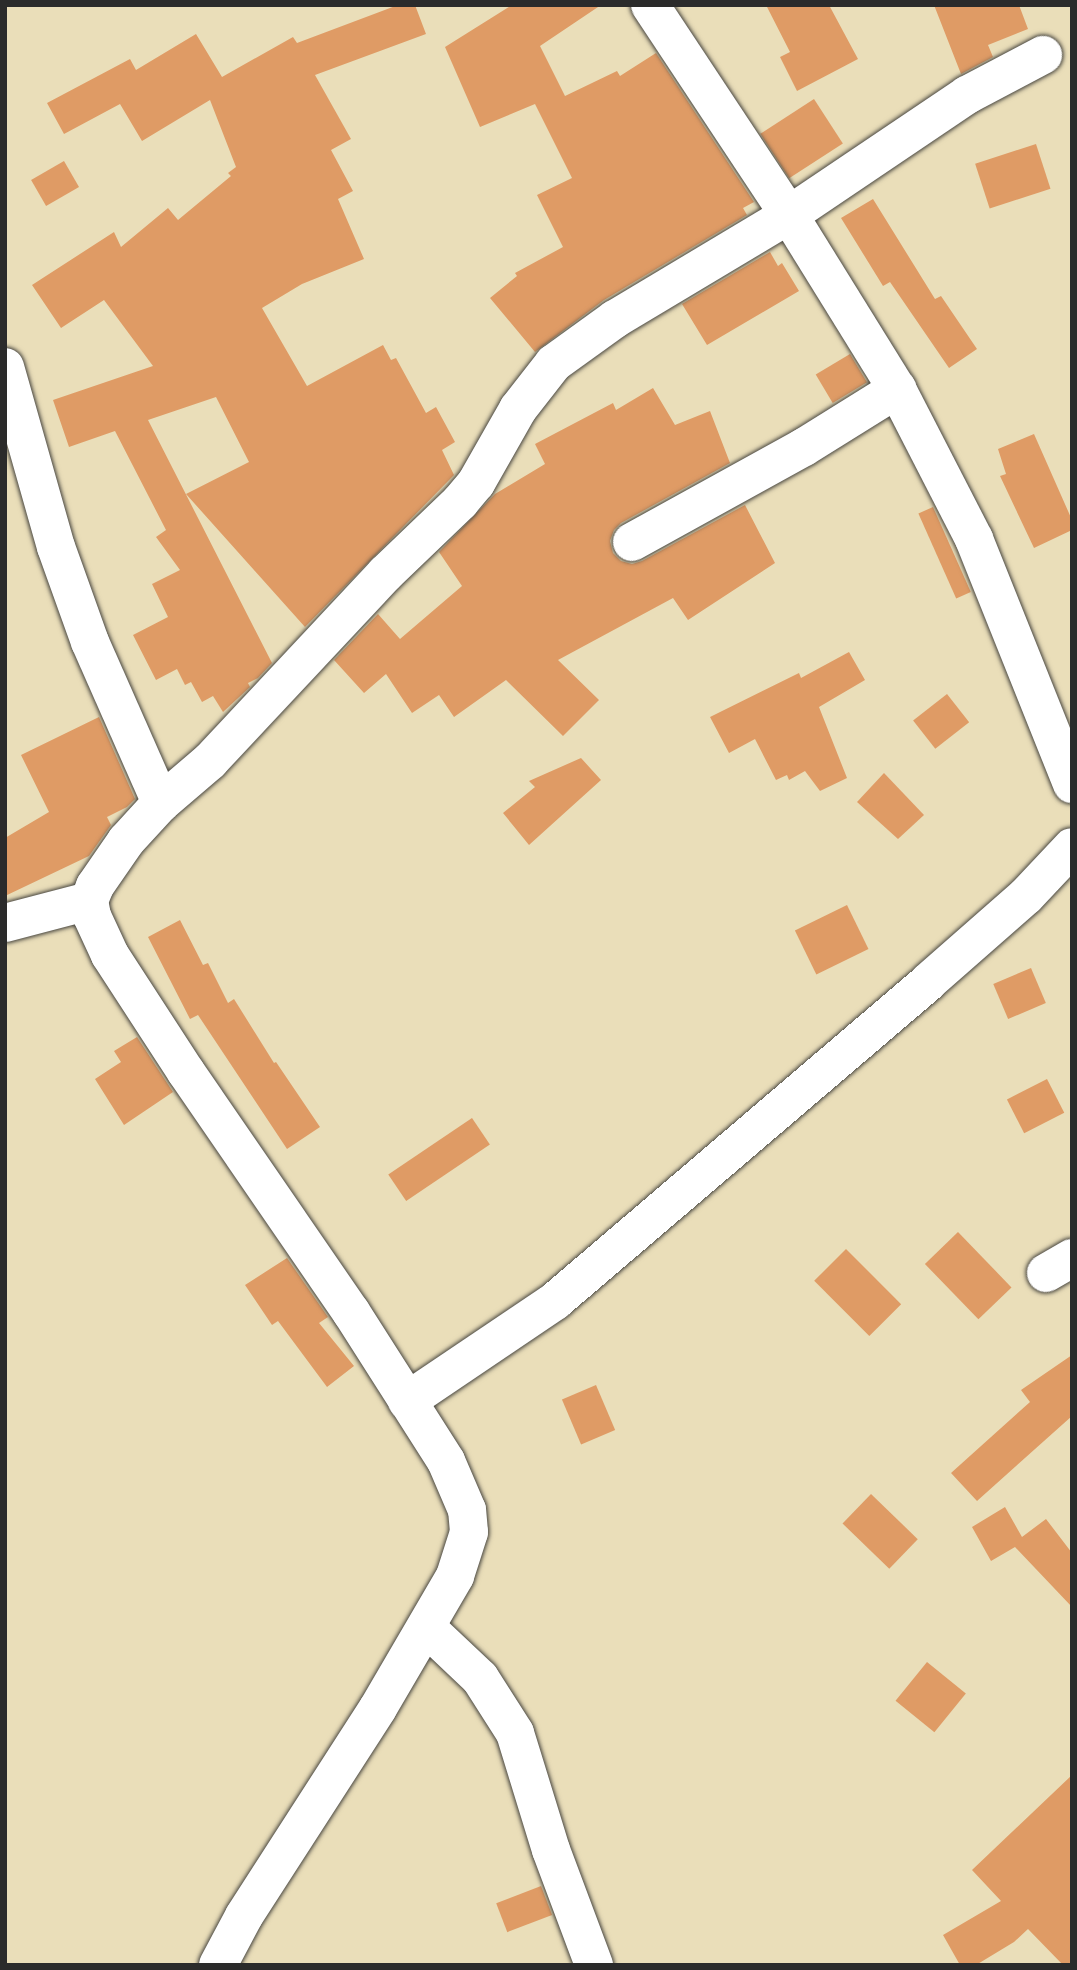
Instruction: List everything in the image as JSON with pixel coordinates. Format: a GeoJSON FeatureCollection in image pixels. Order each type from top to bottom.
{"type":"FeatureCollection","features":[{"type":"Feature","properties":{"kind":"street"},"geometry":{"type":"LineString","coordinates":[[650,5],[789,215],[898,389],[1058,708],[1072,784]]}},
{"type":"Feature","properties":{"kind":"street"},"geometry":{"type":"LineString","coordinates":[[218,1965],[244,1916],[378,1708],[456,1576],[469,1532],[467,1510],[446,1461],[299,1233],[122,975],[97,930],[89,901],[95,886],[126,841],[161,803],[210,761],[385,574],[460,502],[476,482],[533,386],[554,363],[615,319],[789,215],[967,95],[1043,55]]}},
{"type":"Feature","properties":{"kind":"street"},"geometry":{"type":"LineString","coordinates":[[5,367],[60,559],[90,642],[161,803]]}},
{"type":"Feature","properties":{"kind":"street"},"geometry":{"type":"LineString","coordinates":[[632,542],[804,447],[898,389]]}},
{"type":"Feature","properties":{"kind":"street"},"geometry":{"type":"LineString","coordinates":[[407,1401],[555,1301],[1026,896],[1072,847]]}},
{"type":"Feature","properties":{"kind":"street"},"geometry":{"type":"LineString","coordinates":[[5,923],[89,901]]}},
{"type":"Feature","properties":{"kind":"street"},"geometry":{"type":"LineString","coordinates":[[426,1627],[480,1678],[515,1732],[551,1850],[594,1965]]}},
{"type":"Feature","properties":{"kind":"building"},"geometry":{"type":"Polygon","coordinates":[[[398,5],[415,5],[426,34],[315,75],[351,139],[331,150],[353,191],[338,199],[364,259],[302,284],[262,308],[307,386],[383,345],[391,360],[396,358],[426,413],[436,407],[455,442],[442,450],[454,475],[305,627],[186,494],[249,462],[216,397],[148,420],[272,663],[258,678],[248,683],[250,687],[223,712],[213,696],[202,702],[191,682],[185,685],[177,669],[156,680],[133,635],[168,617],[152,584],[180,570],[156,537],[166,530],[115,431],[69,447],[53,400],[153,366],[104,300],[61,328],[32,285],[114,232],[121,247],[168,208],[178,220],[231,176],[228,173],[236,167],[210,100],[142,141],[120,104],[64,134],[47,103],[130,59],[136,70],[196,34],[222,77],[293,37],[297,43],[398,5]]]}},
{"type":"Feature","properties":{"kind":"building"},"geometry":{"type":"Polygon","coordinates":[[[512,5],[601,5],[540,46],[565,96],[617,71],[620,76],[656,53],[754,202],[743,208],[747,215],[604,300],[535,352],[490,298],[517,276],[515,273],[563,247],[537,195],[572,178],[535,104],[480,127],[445,47],[512,5]]]}},
{"type":"Feature","properties":{"kind":"building"},"geometry":{"type":"Polygon","coordinates":[[[766,5],[829,5],[858,59],[797,91],[780,57],[790,52],[766,5]]]}},
{"type":"Feature","properties":{"kind":"building"},"geometry":{"type":"Polygon","coordinates":[[[934,5],[1019,5],[1028,29],[988,45],[993,57],[961,74],[934,5]]]}},
{"type":"Feature","properties":{"kind":"building"},"geometry":{"type":"Polygon","coordinates":[[[814,99],[843,143],[789,178],[760,134],[814,99]]]}},
{"type":"Feature","properties":{"kind":"building"},"geometry":{"type":"Polygon","coordinates":[[[1036,144],[1051,189],[990,208],[975,164],[1036,144]]]}},
{"type":"Feature","properties":{"kind":"building"},"geometry":{"type":"Polygon","coordinates":[[[64,161],[79,187],[46,206],[31,180],[64,161]]]}},
{"type":"Feature","properties":{"kind":"building"},"geometry":{"type":"Polygon","coordinates":[[[873,199],[935,299],[941,296],[977,349],[949,368],[890,282],[883,286],[841,218],[873,199]]]}},
{"type":"Feature","properties":{"kind":"building"},"geometry":{"type":"Polygon","coordinates":[[[770,252],[778,266],[782,263],[799,291],[707,345],[682,304],[770,252]]]}},
{"type":"Feature","properties":{"kind":"building"},"geometry":{"type":"Polygon","coordinates":[[[850,354],[867,382],[833,403],[816,375],[850,354]]]}},
{"type":"Feature","properties":{"kind":"building"},"geometry":{"type":"Polygon","coordinates":[[[653,388],[675,425],[710,411],[730,463],[621,523],[614,530],[610,541],[613,553],[621,561],[632,564],[642,561],[745,505],[775,563],[688,620],[673,598],[558,660],[599,700],[563,736],[506,680],[454,717],[439,695],[412,713],[386,674],[364,693],[334,660],[378,614],[400,639],[462,586],[439,552],[495,494],[545,464],[535,444],[613,403],[616,410],[653,388]]]}},
{"type":"Feature","properties":{"kind":"building"},"geometry":{"type":"Polygon","coordinates":[[[1034,434],[1072,520],[1072,530],[1034,548],[1000,476],[1006,474],[998,449],[1034,434]]]}},
{"type":"Feature","properties":{"kind":"building"},"geometry":{"type":"Polygon","coordinates":[[[933,507],[971,592],[956,598],[918,514],[933,507]]]}},
{"type":"Feature","properties":{"kind":"building"},"geometry":{"type":"Polygon","coordinates":[[[849,652],[865,680],[819,707],[847,778],[820,791],[805,771],[789,780],[787,775],[776,780],[755,739],[729,753],[710,717],[799,673],[801,678],[849,652]]]}},
{"type":"Feature","properties":{"kind":"building"},"geometry":{"type":"Polygon","coordinates":[[[947,694],[969,722],[935,749],[913,720],[947,694]]]}},
{"type":"Feature","properties":{"kind":"building"},"geometry":{"type":"Polygon","coordinates":[[[99,717],[135,799],[127,807],[107,817],[111,825],[89,856],[5,896],[5,838],[49,812],[21,755],[99,717]]]}},
{"type":"Feature","properties":{"kind":"building"},"geometry":{"type":"Polygon","coordinates":[[[581,758],[601,780],[529,845],[503,813],[535,787],[529,781],[581,758]]]}},
{"type":"Feature","properties":{"kind":"building"},"geometry":{"type":"Polygon","coordinates":[[[884,773],[924,815],[898,839],[857,802],[884,773]]]}},
{"type":"Feature","properties":{"kind":"building"},"geometry":{"type":"Polygon","coordinates":[[[847,905],[868,949],[816,974],[795,930],[847,905]]]}},
{"type":"Feature","properties":{"kind":"building"},"geometry":{"type":"Polygon","coordinates":[[[180,920],[203,965],[208,963],[228,1003],[234,999],[274,1063],[276,1062],[320,1127],[287,1149],[198,1015],[190,1019],[148,937],[180,920]]]}},
{"type":"Feature","properties":{"kind":"building"},"geometry":{"type":"Polygon","coordinates":[[[1031,968],[1046,1003],[1008,1019],[993,984],[1031,968]]]}},
{"type":"Feature","properties":{"kind":"building"},"geometry":{"type":"Polygon","coordinates":[[[137,1037],[173,1092],[124,1125],[95,1079],[121,1062],[114,1051],[137,1037]]]}},
{"type":"Feature","properties":{"kind":"building"},"geometry":{"type":"Polygon","coordinates":[[[1047,1079],[1064,1113],[1024,1133],[1007,1099],[1047,1079]]]}},
{"type":"Feature","properties":{"kind":"building"},"geometry":{"type":"Polygon","coordinates":[[[472,1118],[490,1145],[406,1201],[388,1174],[472,1118]]]}},
{"type":"Feature","properties":{"kind":"building"},"geometry":{"type":"Polygon","coordinates":[[[958,1232],[1011,1287],[978,1319],[925,1264],[958,1232]]]}},
{"type":"Feature","properties":{"kind":"building"},"geometry":{"type":"Polygon","coordinates":[[[846,1249],[901,1304],[869,1336],[814,1281],[846,1249]]]}},
{"type":"Feature","properties":{"kind":"building"},"geometry":{"type":"Polygon","coordinates":[[[287,1258],[328,1317],[319,1323],[354,1366],[327,1387],[278,1321],[272,1325],[245,1285],[287,1258]]]}},
{"type":"Feature","properties":{"kind":"building"},"geometry":{"type":"Polygon","coordinates":[[[1072,1355],[1072,1416],[977,1501],[951,1473],[1030,1402],[1021,1390],[1072,1355]]]}},
{"type":"Feature","properties":{"kind":"building"},"geometry":{"type":"Polygon","coordinates":[[[596,1385],[615,1430],[581,1445],[562,1399],[596,1385]]]}},
{"type":"Feature","properties":{"kind":"building"},"geometry":{"type":"Polygon","coordinates":[[[871,1494],[918,1539],[889,1569],[843,1523],[871,1494]]]}},
{"type":"Feature","properties":{"kind":"building"},"geometry":{"type":"Polygon","coordinates":[[[1005,1507],[1022,1537],[1046,1519],[1072,1553],[1072,1607],[1015,1547],[991,1561],[972,1527],[1005,1507]]]}},
{"type":"Feature","properties":{"kind":"building"},"geometry":{"type":"Polygon","coordinates":[[[927,1662],[966,1693],[934,1732],[896,1701],[927,1662]]]}},
{"type":"Feature","properties":{"kind":"building"},"geometry":{"type":"Polygon","coordinates":[[[1072,1775],[1072,1965],[1063,1965],[1028,1929],[1014,1942],[976,1965],[960,1965],[943,1935],[1001,1901],[972,1870],[1072,1775]]]}},
{"type":"Feature","properties":{"kind":"building"},"geometry":{"type":"Polygon","coordinates":[[[541,1886],[552,1915],[507,1932],[496,1903],[541,1886]]]}}]}
